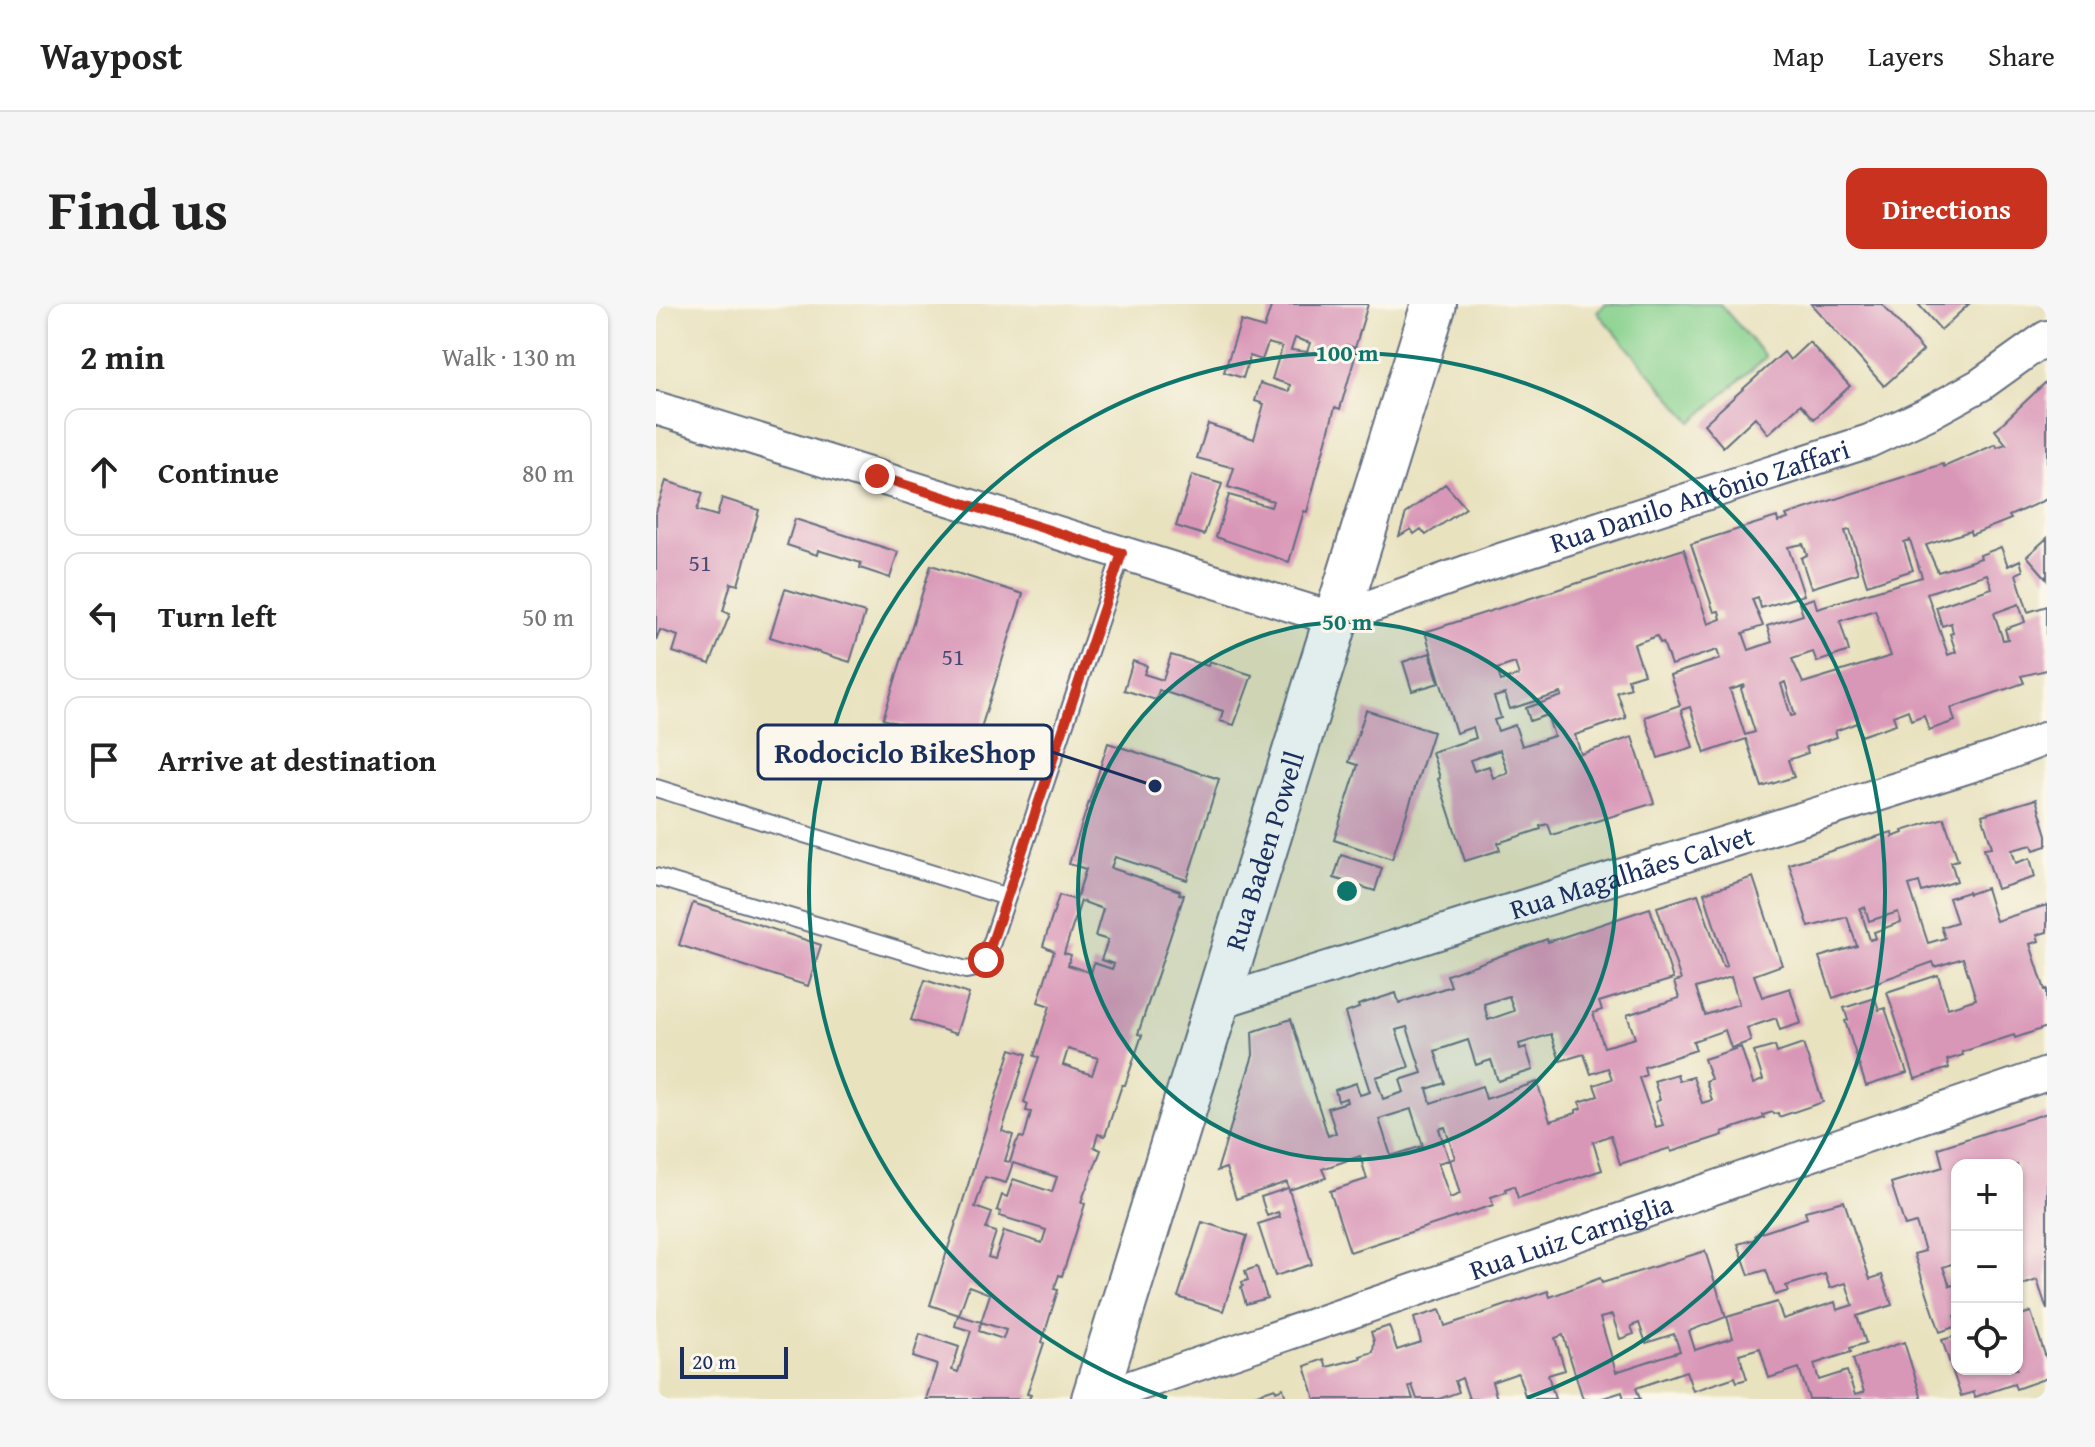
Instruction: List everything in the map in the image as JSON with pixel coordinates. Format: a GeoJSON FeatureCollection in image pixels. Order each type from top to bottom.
{"type":"FeatureCollection","features":[{"type":"Feature","properties":{"kind":"street","name":"Rua Baden Powell"},"geometry":{"type":"LineString","coordinates":[[1095,1399],[1434,304]]}},
{"type":"Feature","properties":{"kind":"street","name":"Rua Danilo Antônio Zaffari"},"geometry":{"type":"LineString","coordinates":[[1335,619],[1491,563],[1869,441],[1980,385],[2047,337]]}},
{"type":"Feature","properties":{"kind":"street"},"geometry":{"type":"LineString","coordinates":[[656,408],[1335,619]]}},
{"type":"Feature","properties":{"kind":"street","name":"Rua Magalhães Calvet"},"geometry":{"type":"LineString","coordinates":[[1216,1003],[1995,758],[2047,738]]}},
{"type":"Feature","properties":{"kind":"street","name":"Rua Luiz Carniglia"},"geometry":{"type":"LineString","coordinates":[[1095,1399],[2047,1074]]}},
{"type":"Feature","properties":{"kind":"lane"},"geometry":{"type":"LineString","coordinates":[[656,877],[966,970],[982,967],[1122,553]]}},
{"type":"Feature","properties":{"kind":"lane"},"geometry":{"type":"LineString","coordinates":[[656,788],[1007,897]]}},
{"type":"Feature","properties":{"kind":"green space"},"geometry":{"type":"Polygon","coordinates":[[[1606,304],[1720,304],[1766,357],[1692,422],[1597,312],[1606,304]]]}},
{"type":"Feature","properties":{"kind":"building"},"geometry":{"type":"Polygon","coordinates":[[[1272,304],[1368,304],[1355,348],[1347,345],[1345,354],[1355,357],[1340,409],[1335,407],[1307,512],[1304,511],[1289,562],[1216,537],[1229,495],[1271,507],[1273,501],[1228,487],[1234,468],[1197,458],[1208,424],[1254,439],[1264,404],[1255,401],[1260,383],[1289,392],[1290,385],[1272,379],[1282,347],[1268,343],[1262,360],[1250,356],[1243,378],[1224,372],[1241,321],[1264,328],[1272,304]],[[1295,338],[1291,350],[1307,352],[1310,343],[1295,338]]]}},
{"type":"Feature","properties":{"kind":"building"},"geometry":{"type":"Polygon","coordinates":[[[1811,304],[1882,304],[1923,351],[1884,386],[1811,304]]]}},
{"type":"Feature","properties":{"kind":"building"},"geometry":{"type":"Polygon","coordinates":[[[1918,304],[1969,304],[1941,330],[1918,304]]]}},
{"type":"Feature","properties":{"kind":"building"},"geometry":{"type":"Polygon","coordinates":[[[1809,342],[1850,386],[1814,419],[1801,404],[1768,434],[1755,417],[1723,447],[1704,424],[1784,352],[1790,360],[1809,342]]]}},
{"type":"Feature","properties":{"kind":"building"},"geometry":{"type":"Polygon","coordinates":[[[2047,381],[2047,499],[2009,516],[2011,519],[1971,535],[1970,531],[1926,545],[1938,572],[1981,558],[1980,555],[2001,547],[2008,566],[2020,560],[2023,571],[2016,574],[2028,612],[2047,606],[2047,670],[2021,676],[2024,683],[1951,708],[1955,721],[1929,730],[1924,715],[1911,720],[1908,710],[1893,716],[1896,724],[1861,736],[1857,723],[1835,731],[1837,737],[1806,747],[1808,753],[1788,760],[1794,777],[1762,787],[1746,739],[1705,753],[1690,707],[1681,710],[1693,747],[1658,758],[1645,717],[1680,705],[1670,675],[1720,659],[1717,650],[1671,665],[1663,642],[1660,643],[1657,636],[1634,644],[1644,674],[1628,679],[1631,688],[1617,692],[1626,718],[1575,735],[1581,754],[1632,737],[1654,803],[1552,835],[1548,824],[1540,826],[1541,829],[1498,843],[1500,850],[1465,861],[1432,752],[1476,738],[1473,727],[1456,733],[1425,632],[1684,549],[1708,624],[1721,619],[1719,611],[1714,612],[1691,544],[1777,517],[1778,522],[1788,519],[1786,515],[1943,464],[1944,467],[1996,444],[1997,447],[2006,444],[1995,430],[2047,381]],[[1850,530],[1845,531],[1858,573],[1811,588],[1801,558],[1807,555],[1803,544],[1788,547],[1804,595],[1761,608],[1758,597],[1752,599],[1763,626],[1743,633],[1749,650],[1772,642],[1767,626],[1803,615],[1799,603],[1814,598],[1817,608],[1922,577],[1910,540],[1904,542],[1913,570],[1867,585],[1850,530]],[[1987,574],[1927,593],[1948,655],[1956,652],[1950,634],[1953,633],[1951,623],[1942,626],[1936,607],[1992,588],[1987,574]],[[2019,604],[1994,613],[2003,640],[2008,639],[2005,629],[2025,622],[2019,604]],[[1875,610],[1840,621],[1849,651],[1817,662],[1813,652],[1792,659],[1803,683],[1891,656],[1875,610]],[[1515,663],[1497,669],[1501,681],[1519,675],[1515,663]],[[1785,682],[1781,684],[1791,716],[1795,715],[1785,682]],[[1745,685],[1730,690],[1745,735],[1755,732],[1741,689],[1745,685]],[[1561,693],[1510,709],[1505,694],[1494,697],[1501,718],[1494,720],[1498,731],[1515,725],[1522,746],[1554,736],[1547,715],[1530,721],[1526,708],[1562,696],[1561,693]],[[1500,750],[1470,760],[1474,771],[1489,766],[1493,778],[1508,773],[1500,750]]]}},
{"type":"Feature","properties":{"kind":"building"},"geometry":{"type":"Polygon","coordinates":[[[1192,475],[1222,484],[1204,535],[1176,526],[1192,475]]]}},
{"type":"Feature","properties":{"kind":"building"},"geometry":{"type":"Polygon","coordinates":[[[666,481],[703,493],[697,510],[717,516],[722,498],[759,510],[738,585],[731,583],[723,611],[730,614],[710,664],[673,652],[678,636],[660,630],[656,640],[656,512],[666,481]]]}},
{"type":"Feature","properties":{"kind":"building"},"geometry":{"type":"Polygon","coordinates":[[[1445,484],[1466,508],[1426,535],[1421,529],[1414,534],[1411,529],[1399,536],[1406,513],[1445,484]]]}},
{"type":"Feature","properties":{"kind":"building"},"geometry":{"type":"Polygon","coordinates":[[[795,519],[898,552],[890,578],[860,568],[861,563],[818,550],[817,555],[787,545],[795,519]]]}},
{"type":"Feature","properties":{"kind":"building"},"geometry":{"type":"Polygon","coordinates":[[[2047,538],[2047,579],[2027,556],[2047,538]]]}},
{"type":"Feature","properties":{"kind":"building"},"geometry":{"type":"Polygon","coordinates":[[[931,565],[1023,594],[975,747],[883,719],[931,565]]]}},
{"type":"Feature","properties":{"kind":"building"},"geometry":{"type":"Polygon","coordinates":[[[785,589],[865,613],[850,662],[770,637],[785,589]]]}},
{"type":"Feature","properties":{"kind":"building"},"geometry":{"type":"Polygon","coordinates":[[[1430,653],[1439,683],[1412,691],[1403,662],[1430,653]]]}},
{"type":"Feature","properties":{"kind":"building"},"geometry":{"type":"Polygon","coordinates":[[[1171,655],[1208,666],[1209,661],[1252,675],[1234,725],[1220,721],[1223,711],[1159,690],[1156,700],[1124,690],[1133,661],[1147,666],[1144,674],[1163,680],[1171,655]]]}},
{"type":"Feature","properties":{"kind":"building"},"geometry":{"type":"Polygon","coordinates":[[[1366,710],[1433,732],[1392,859],[1334,840],[1358,765],[1349,762],[1366,710]]]}},
{"type":"Feature","properties":{"kind":"building"},"geometry":{"type":"Polygon","coordinates":[[[1108,743],[1219,779],[1187,880],[1115,857],[1111,868],[1184,895],[1138,1034],[1142,1035],[1125,1085],[1122,1085],[1105,1136],[1098,1134],[1094,1147],[1101,1150],[1081,1202],[1085,1204],[1062,1276],[1059,1275],[1054,1289],[1058,1290],[1027,1394],[1031,1395],[1029,1399],[926,1399],[937,1365],[913,1357],[920,1334],[959,1347],[952,1370],[958,1372],[971,1331],[955,1326],[958,1315],[981,1322],[990,1294],[969,1286],[959,1315],[930,1305],[1011,1049],[1027,1054],[1002,1131],[1013,1135],[1005,1161],[1010,1162],[1016,1143],[1020,1137],[1024,1138],[1031,1112],[1026,1111],[1028,1104],[1024,1102],[1039,1057],[1034,1056],[1050,1006],[1038,1002],[1054,951],[1043,946],[1059,895],[1076,900],[1086,869],[1069,864],[1108,743]],[[1081,901],[1064,953],[1071,955],[1068,965],[1091,973],[1094,963],[1112,969],[1114,964],[1101,960],[1108,940],[1095,936],[1103,909],[1081,901]],[[1068,1049],[1063,1065],[1092,1075],[1098,1058],[1068,1049]],[[1013,1163],[1006,1183],[985,1177],[975,1207],[992,1213],[986,1229],[996,1232],[988,1257],[995,1259],[1004,1231],[1042,1243],[1046,1230],[1000,1216],[1001,1212],[997,1210],[1002,1195],[1007,1197],[1013,1179],[1052,1192],[1057,1177],[1013,1163]],[[981,1322],[979,1331],[1003,1339],[1006,1330],[981,1322]]]}},
{"type":"Feature","properties":{"kind":"building"},"geometry":{"type":"Polygon","coordinates":[[[2036,799],[2047,835],[2047,846],[2034,850],[2032,845],[2012,850],[2016,863],[2030,858],[2035,877],[1997,889],[1984,848],[1992,847],[1982,815],[2036,799]]]}},
{"type":"Feature","properties":{"kind":"building"},"geometry":{"type":"Polygon","coordinates":[[[1944,818],[1958,860],[1951,862],[1957,881],[1922,892],[1919,882],[1909,885],[1928,943],[1945,938],[1941,927],[1957,922],[1949,898],[1986,888],[1996,921],[2047,905],[2047,932],[2037,935],[2039,941],[2030,944],[2047,989],[2047,1027],[1962,1052],[1963,1055],[1947,1060],[1949,1068],[1915,1079],[1887,992],[1938,975],[1948,1008],[1976,999],[1963,958],[1935,967],[1933,962],[1833,998],[1819,957],[1857,946],[1847,917],[1809,927],[1789,864],[1892,832],[1893,837],[1902,831],[1944,818]],[[1865,907],[1860,908],[1870,940],[1876,938],[1874,932],[1901,922],[1898,912],[1869,921],[1865,907]]]}},
{"type":"Feature","properties":{"kind":"building"},"geometry":{"type":"Polygon","coordinates":[[[1341,855],[1382,868],[1375,891],[1334,878],[1341,855]]]}},
{"type":"Feature","properties":{"kind":"building"},"geometry":{"type":"Polygon","coordinates":[[[1753,877],[1782,965],[1754,975],[1762,997],[1790,988],[1801,1023],[1780,1030],[1776,1018],[1747,1028],[1751,1041],[1731,1048],[1725,1030],[1693,1041],[1696,1050],[1644,1067],[1646,1075],[1639,1078],[1656,1127],[1663,1125],[1655,1102],[1660,1100],[1654,1081],[1677,1074],[1679,1081],[1693,1077],[1702,1103],[1712,1100],[1706,1081],[1711,1079],[1704,1059],[1741,1047],[1753,1084],[1763,1080],[1754,1052],[1775,1046],[1777,1053],[1803,1044],[1823,1102],[1779,1117],[1778,1113],[1773,1112],[1763,1115],[1764,1118],[1722,1132],[1723,1135],[1620,1164],[1611,1135],[1593,1142],[1602,1170],[1518,1198],[1514,1186],[1491,1197],[1493,1205],[1350,1252],[1330,1191],[1367,1179],[1360,1156],[1322,1169],[1326,1178],[1289,1190],[1312,1264],[1275,1276],[1258,1224],[1280,1217],[1278,1212],[1267,1216],[1261,1197],[1288,1188],[1287,1182],[1236,1199],[1226,1168],[1217,1171],[1253,1055],[1252,1032],[1291,1019],[1328,1136],[1336,1133],[1328,1108],[1347,1102],[1346,1098],[1338,1101],[1335,1090],[1356,1083],[1360,1095],[1370,1092],[1345,1013],[1359,1008],[1358,1005],[1396,993],[1399,1003],[1451,986],[1447,975],[1547,939],[1548,942],[1650,908],[1673,979],[1599,1002],[1602,1010],[1593,1013],[1604,1047],[1635,1038],[1627,1015],[1679,998],[1674,982],[1681,980],[1657,907],[1698,894],[1723,967],[1727,966],[1704,893],[1753,877]],[[1731,977],[1696,988],[1705,1015],[1739,1004],[1731,977]],[[1509,996],[1484,1004],[1488,1020],[1514,1011],[1509,996]],[[1407,1027],[1396,1030],[1409,1067],[1376,1077],[1383,1099],[1404,1092],[1400,1080],[1422,1073],[1407,1027]],[[1551,1034],[1519,1044],[1520,1049],[1526,1047],[1533,1070],[1498,1081],[1491,1060],[1476,1065],[1468,1040],[1435,1051],[1445,1083],[1427,1089],[1431,1103],[1482,1086],[1486,1099],[1537,1082],[1550,1121],[1576,1113],[1582,1108],[1579,1102],[1598,1096],[1594,1085],[1612,1079],[1608,1068],[1591,1074],[1584,1054],[1560,1061],[1551,1034]],[[1411,1109],[1379,1119],[1391,1156],[1423,1146],[1411,1109]],[[1445,1127],[1439,1129],[1449,1160],[1438,1163],[1450,1198],[1460,1194],[1450,1160],[1455,1158],[1445,1127]]]}},
{"type":"Feature","properties":{"kind":"building"},"geometry":{"type":"Polygon","coordinates":[[[693,903],[821,945],[808,986],[679,945],[693,903]]]}},
{"type":"Feature","properties":{"kind":"building"},"geometry":{"type":"Polygon","coordinates":[[[925,980],[969,994],[956,1034],[911,1020],[925,980]]]}},
{"type":"Feature","properties":{"kind":"building"},"geometry":{"type":"Polygon","coordinates":[[[1875,998],[1879,1010],[1885,1008],[1907,1073],[1866,1086],[1845,1021],[1848,1020],[1844,1008],[1875,998]]]}},
{"type":"Feature","properties":{"kind":"building"},"geometry":{"type":"Polygon","coordinates":[[[2047,1113],[2047,1310],[2037,1280],[2023,1285],[2023,1159],[1951,1159],[1951,1264],[1943,1267],[1951,1286],[1951,1328],[1940,1332],[1914,1254],[1925,1251],[1916,1223],[1905,1226],[1891,1183],[1943,1167],[1938,1148],[2047,1113]]]}},
{"type":"Feature","properties":{"kind":"building"},"geometry":{"type":"Polygon","coordinates":[[[1844,1201],[1870,1279],[1882,1275],[1892,1305],[1857,1316],[1866,1343],[1850,1348],[1851,1352],[1814,1364],[1819,1380],[1847,1371],[1855,1395],[1864,1392],[1853,1359],[1904,1342],[1922,1399],[1809,1399],[1799,1368],[1769,1378],[1760,1348],[1739,1354],[1747,1379],[1737,1382],[1735,1377],[1693,1391],[1686,1371],[1636,1388],[1640,1399],[1624,1399],[1622,1392],[1600,1399],[1583,1399],[1563,1335],[1555,1338],[1565,1370],[1548,1375],[1555,1399],[1526,1399],[1518,1373],[1492,1382],[1497,1399],[1469,1399],[1462,1378],[1455,1381],[1459,1392],[1439,1399],[1417,1399],[1412,1385],[1409,1387],[1413,1399],[1315,1399],[1305,1366],[1324,1359],[1327,1367],[1373,1352],[1371,1332],[1389,1326],[1397,1350],[1421,1342],[1414,1318],[1440,1310],[1445,1326],[1548,1291],[1550,1297],[1600,1278],[1602,1283],[1705,1251],[1726,1317],[1689,1331],[1695,1350],[1733,1338],[1727,1317],[1777,1302],[1783,1319],[1835,1302],[1837,1310],[1853,1305],[1846,1283],[1830,1288],[1825,1274],[1786,1286],[1788,1291],[1775,1295],[1766,1270],[1749,1275],[1738,1244],[1756,1239],[1755,1235],[1807,1218],[1805,1211],[1844,1201]],[[1612,1315],[1600,1318],[1616,1372],[1680,1351],[1674,1334],[1646,1343],[1639,1323],[1631,1326],[1634,1334],[1620,1339],[1612,1315]]]}},
{"type":"Feature","properties":{"kind":"building"},"geometry":{"type":"Polygon","coordinates":[[[1202,1222],[1247,1236],[1223,1311],[1178,1297],[1202,1222]]]}},
{"type":"Feature","properties":{"kind":"building"},"geometry":{"type":"Polygon","coordinates":[[[1257,1267],[1267,1298],[1246,1304],[1241,1287],[1242,1282],[1248,1280],[1245,1271],[1257,1267]]]}},
{"type":"Feature","properties":{"kind":"building"},"geometry":{"type":"Polygon","coordinates":[[[2031,1312],[2047,1361],[2047,1378],[2016,1389],[2014,1384],[1975,1397],[1974,1392],[1961,1396],[1954,1375],[2023,1375],[2023,1314],[2031,1312]]]}},
{"type":"Feature","properties":{"kind":"building"},"geometry":{"type":"Polygon","coordinates":[[[1951,1338],[1951,1367],[1942,1340],[1951,1338]]]}},
{"type":"Feature","properties":{"kind":"building"},"geometry":{"type":"Polygon","coordinates":[[[1275,1388],[1276,1391],[1283,1388],[1286,1399],[1242,1399],[1275,1388]]]}},
{"type":"Feature","properties":{"kind":"place","name":"Rodociclo BikeShop"},"geometry":{"type":"Point","coordinates":[1155,786]}},
{"type":"Feature","properties":{"kind":"route"},"geometry":{"type":"LineString","coordinates":[[877,476],[1122,553],[986,960]]}}]}
